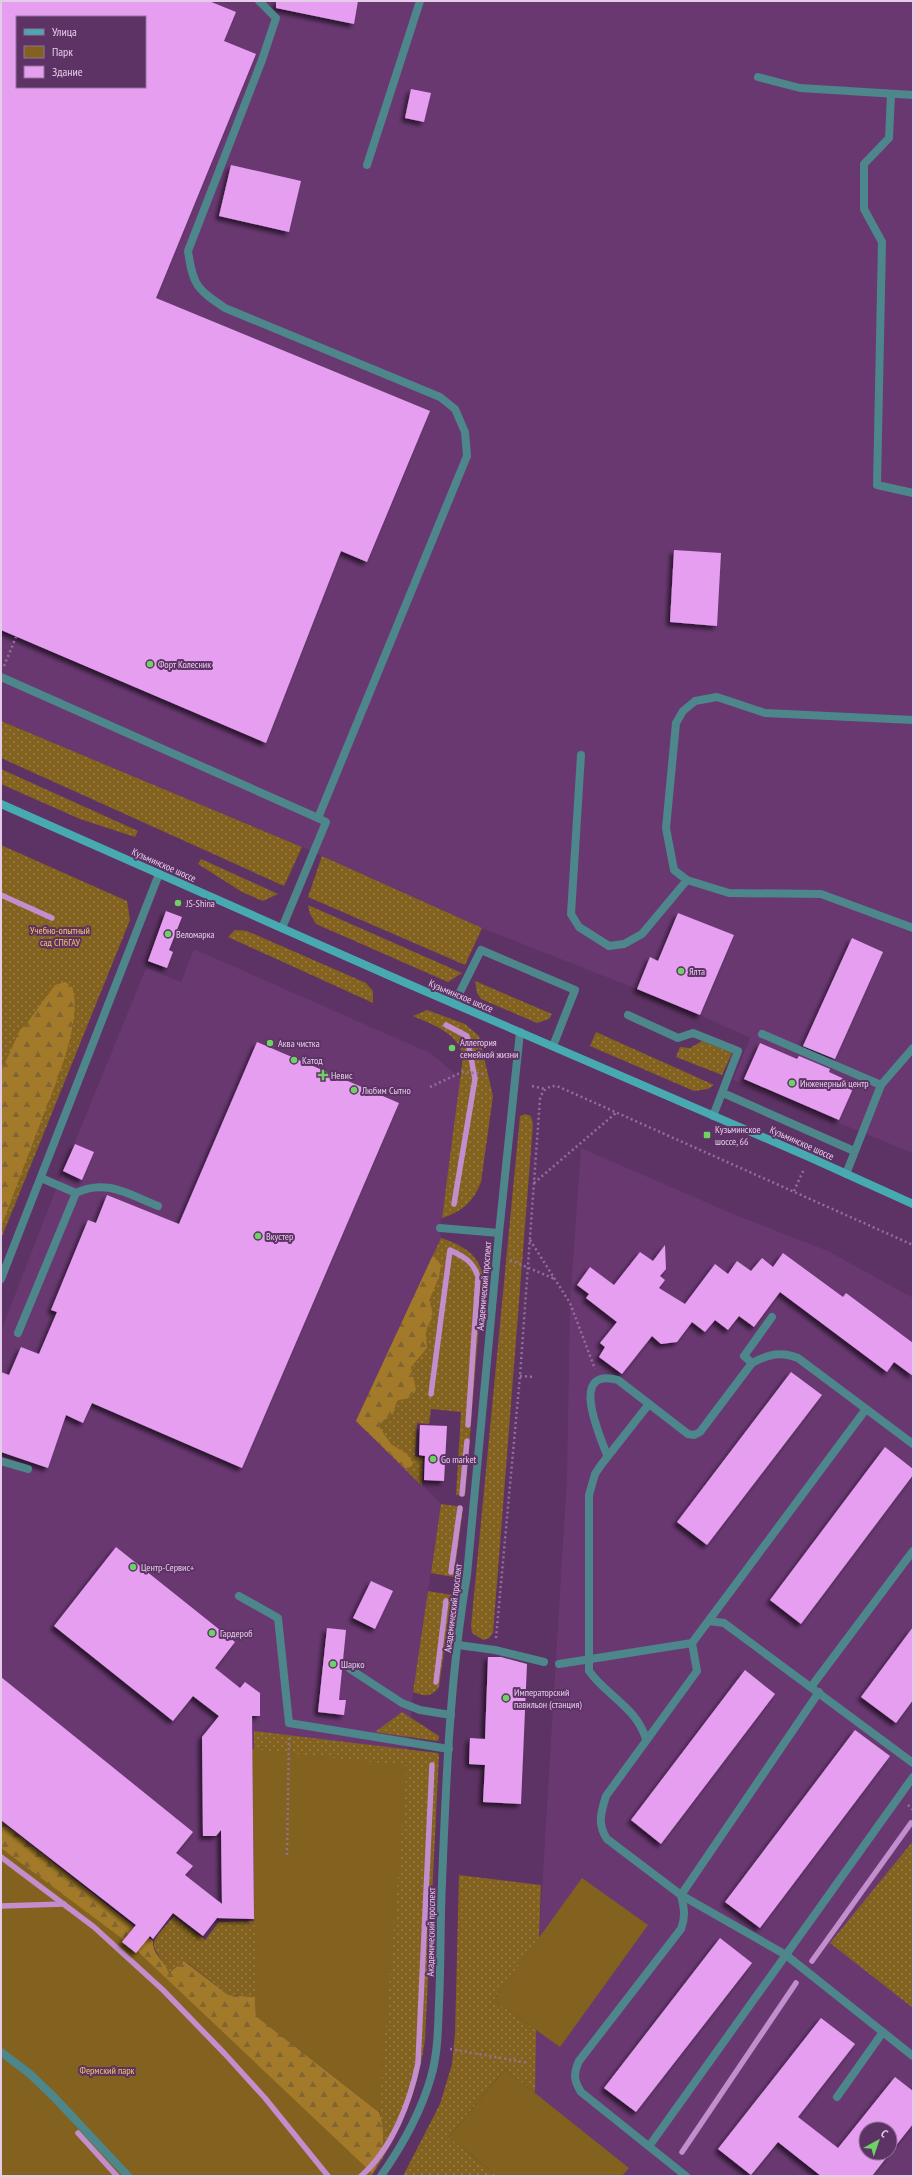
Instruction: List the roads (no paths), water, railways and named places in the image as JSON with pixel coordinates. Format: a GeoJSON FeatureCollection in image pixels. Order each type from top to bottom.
{"type":"FeatureCollection","features":[{"type":"Feature","properties":{"kind":"main road","name":"Кузьминское шоссе"},"geometry":{"type":"LineString","coordinates":[[1,804],[454,1004],[913,1204]]}},
{"type":"Feature","properties":{"kind":"street"},"geometry":{"type":"LineString","coordinates":[[259,1],[276,18],[262,60],[188,251],[192,277],[204,294],[226,308],[440,397],[454,408],[465,432],[467,456],[318,818]]}},
{"type":"Feature","properties":{"kind":"street"},"geometry":{"type":"LineString","coordinates":[[367,165],[420,1]]}},
{"type":"Feature","properties":{"kind":"street"},"geometry":{"type":"LineString","coordinates":[[758,76],[800,88],[913,95]]}},
{"type":"Feature","properties":{"kind":"street"},"geometry":{"type":"LineString","coordinates":[[891,94],[890,138],[864,164],[864,208],[882,242],[877,486],[913,493]]}},
{"type":"Feature","properties":{"kind":"street"},"geometry":{"type":"LineString","coordinates":[[1,677],[326,822],[282,928]]}},
{"type":"Feature","properties":{"kind":"street"},"geometry":{"type":"LineString","coordinates":[[913,720],[765,713],[717,697],[695,700],[683,711],[676,722],[666,828],[674,870],[687,880],[729,892],[821,894],[913,928]]}},
{"type":"Feature","properties":{"kind":"street"},"geometry":{"type":"LineString","coordinates":[[581,755],[571,914],[579,927],[609,946],[624,944],[642,934],[687,880]]}},
{"type":"Feature","properties":{"kind":"street"},"geometry":{"type":"LineString","coordinates":[[1,1279],[159,874]]}},
{"type":"Feature","properties":{"kind":"street"},"geometry":{"type":"LineString","coordinates":[[454,1004],[481,950],[575,990],[553,1046]]}},
{"type":"Feature","properties":{"kind":"street"},"geometry":{"type":"LineString","coordinates":[[628,1016],[678,1038],[693,1033],[738,1051],[713,1116]]}},
{"type":"Feature","properties":{"kind":"street","name":"Академический проспект"},"geometry":{"type":"LineString","coordinates":[[382,2176],[396,2154],[418,2112],[432,2076],[438,2036],[442,1885],[448,1749],[458,1645],[468,1567],[499,1234],[520,1032]]}},
{"type":"Feature","properties":{"kind":"street"},"geometry":{"type":"LineString","coordinates":[[762,1034],[881,1085]]}},
{"type":"Feature","properties":{"kind":"street"},"geometry":{"type":"LineString","coordinates":[[846,1174],[881,1085],[913,1048]]}},
{"type":"Feature","properties":{"kind":"street"},"geometry":{"type":"LineString","coordinates":[[722,1093],[854,1152]]}},
{"type":"Feature","properties":{"kind":"street"},"geometry":{"type":"LineString","coordinates":[[41,1178],[76,1193],[94,1186],[108,1187],[158,1206]]}},
{"type":"Feature","properties":{"kind":"street"},"geometry":{"type":"LineString","coordinates":[[18,1333],[76,1193]]}},
{"type":"Feature","properties":{"kind":"street"},"geometry":{"type":"LineString","coordinates":[[440,1228],[499,1234]]}},
{"type":"Feature","properties":{"kind":"street"},"geometry":{"type":"LineString","coordinates":[[752,1362],[744,1356],[772,1317]]}},
{"type":"Feature","properties":{"kind":"street"},"geometry":{"type":"LineString","coordinates":[[607,1455],[590,1405],[590,1394],[594,1385],[599,1380],[609,1377],[618,1380],[688,1434],[694,1435],[700,1432],[752,1362],[765,1356],[784,1353],[798,1358],[913,1444]]}},
{"type":"Feature","properties":{"kind":"street"},"geometry":{"type":"LineString","coordinates":[[646,1739],[642,1725],[633,1713],[620,1700],[597,1682],[589,1671],[589,1495],[595,1474],[607,1455],[649,1404]]}},
{"type":"Feature","properties":{"kind":"street"},"geometry":{"type":"LineString","coordinates":[[559,1664],[692,1643],[866,1409]]}},
{"type":"Feature","properties":{"kind":"street"},"geometry":{"type":"LineString","coordinates":[[1,1461],[28,1469]]}},
{"type":"Feature","properties":{"kind":"street"},"geometry":{"type":"LineString","coordinates":[[811,1687],[913,1551]]}},
{"type":"Feature","properties":{"kind":"street"},"geometry":{"type":"LineString","coordinates":[[239,1596],[278,1618],[289,1723],[448,1749]]}},
{"type":"Feature","properties":{"kind":"street"},"geometry":{"type":"LineString","coordinates":[[709,1621],[724,1623],[913,1763]]}},
{"type":"Feature","properties":{"kind":"street"},"geometry":{"type":"LineString","coordinates":[[692,1643],[697,1671],[646,1739],[606,1796],[600,1821],[601,1830],[607,1839],[681,1895],[786,1955],[913,2056]]}},
{"type":"Feature","properties":{"kind":"street"},"geometry":{"type":"LineString","coordinates":[[458,1645],[495,1650],[544,1662]]}},
{"type":"Feature","properties":{"kind":"street"},"geometry":{"type":"LineString","coordinates":[[350,1670],[402,1703],[420,1710],[451,1715]]}},
{"type":"Feature","properties":{"kind":"street"},"geometry":{"type":"LineString","coordinates":[[686,2176],[650,2145],[581,2092],[575,2082],[574,2071],[579,2061],[681,1929],[685,1915],[681,1895],[819,1692]]}},
{"type":"Feature","properties":{"kind":"street"},"geometry":{"type":"LineString","coordinates":[[650,2145],[913,1777]]}},
{"type":"Feature","properties":{"kind":"street"},"geometry":{"type":"LineString","coordinates":[[836,2097],[882,2032]]}},
{"type":"Feature","properties":{"kind":"street"},"geometry":{"type":"LineString","coordinates":[[1,2052],[30,2074],[54,2097],[128,2176]]}},
{"type":"Feature","properties":{"kind":"waterway"},"geometry":{"type":"LineString","coordinates":[[1,895],[52,918]]}},
{"type":"Feature","properties":{"kind":"waterway"},"geometry":{"type":"LineString","coordinates":[[446,1025],[467,1036],[475,1079],[454,1204]]}},
{"type":"Feature","properties":{"kind":"waterway"},"geometry":{"type":"LineString","coordinates":[[431,1394],[450,1250],[471,1263],[478,1277],[468,1425]]}},
{"type":"Feature","properties":{"kind":"waterway"},"geometry":{"type":"LineString","coordinates":[[462,1494],[467,1441]]}},
{"type":"Feature","properties":{"kind":"waterway"},"geometry":{"type":"LineString","coordinates":[[451,1572],[460,1508]]}},
{"type":"Feature","properties":{"kind":"waterway"},"geometry":{"type":"LineString","coordinates":[[436,1682],[446,1601]]}},
{"type":"Feature","properties":{"kind":"waterway"},"geometry":{"type":"LineString","coordinates":[[361,2176],[372,2165],[391,2139],[405,2109],[418,2063],[432,1765]]}},
{"type":"Feature","properties":{"kind":"waterway"},"geometry":{"type":"LineString","coordinates":[[812,1961],[911,1823]]}},
{"type":"Feature","properties":{"kind":"waterway"},"geometry":{"type":"LineString","coordinates":[[1,1857],[94,1927],[163,1990],[265,2098],[328,2176]]}},
{"type":"Feature","properties":{"kind":"waterway"},"geometry":{"type":"LineString","coordinates":[[1,1906],[64,1904]]}},
{"type":"Feature","properties":{"kind":"waterway"},"geometry":{"type":"LineString","coordinates":[[682,2152],[796,1983]]}},
{"type":"Feature","properties":{"kind":"waterway"},"geometry":{"type":"LineString","coordinates":[[78,2133],[117,2176]]}},
{"type":"Feature","properties":{"kind":"place","name":"Форт Колесник"},"geometry":{"type":"Point","coordinates":[150,664]}},
{"type":"Feature","properties":{"kind":"place","name":"JS-Shina"},"geometry":{"type":"Point","coordinates":[178,903]}},
{"type":"Feature","properties":{"kind":"place","name":"Веломарка"},"geometry":{"type":"Point","coordinates":[168,934]}},
{"type":"Feature","properties":{"kind":"place","name":"Ялта"},"geometry":{"type":"Point","coordinates":[681,971]}},
{"type":"Feature","properties":{"kind":"place","name":"Аква чистка"},"geometry":{"type":"Point","coordinates":[270,1043]}},
{"type":"Feature","properties":{"kind":"place","name":"Аллегория семейной жизни"},"geometry":{"type":"Point","coordinates":[452,1048]}},
{"type":"Feature","properties":{"kind":"place","name":"Катод"},"geometry":{"type":"Point","coordinates":[294,1060]}},
{"type":"Feature","properties":{"kind":"place","name":"Невис"},"geometry":{"type":"Point","coordinates":[323,1075]}},
{"type":"Feature","properties":{"kind":"place","name":"Инженерный центр"},"geometry":{"type":"Point","coordinates":[792,1083]}},
{"type":"Feature","properties":{"kind":"place","name":"Любим Сытно"},"geometry":{"type":"Point","coordinates":[354,1090]}},
{"type":"Feature","properties":{"kind":"place","name":"Кузьминское шоссе, 66"},"geometry":{"type":"Point","coordinates":[707,1135]}},
{"type":"Feature","properties":{"kind":"place","name":"Вкустер"},"geometry":{"type":"Point","coordinates":[258,1236]}},
{"type":"Feature","properties":{"kind":"place","name":"Go market"},"geometry":{"type":"Point","coordinates":[433,1459]}},
{"type":"Feature","properties":{"kind":"place","name":"Центр-Сервис+"},"geometry":{"type":"Point","coordinates":[133,1567]}},
{"type":"Feature","properties":{"kind":"place","name":"Гардероб"},"geometry":{"type":"Point","coordinates":[212,1633]}},
{"type":"Feature","properties":{"kind":"place","name":"Шарко"},"geometry":{"type":"Point","coordinates":[333,1664]}},
{"type":"Feature","properties":{"kind":"place","name":"Императорский павильон (станция)"},"geometry":{"type":"Point","coordinates":[506,1698]}},
{"type":"Feature","properties":{"kind":"park label","name":"Учебно-опытный сад СПбГАУ"},"geometry":{"type":"Point","coordinates":[60,936]}},
{"type":"Feature","properties":{"kind":"park label","name":"Фермский парк"},"geometry":{"type":"Point","coordinates":[107,2070]}}]}
